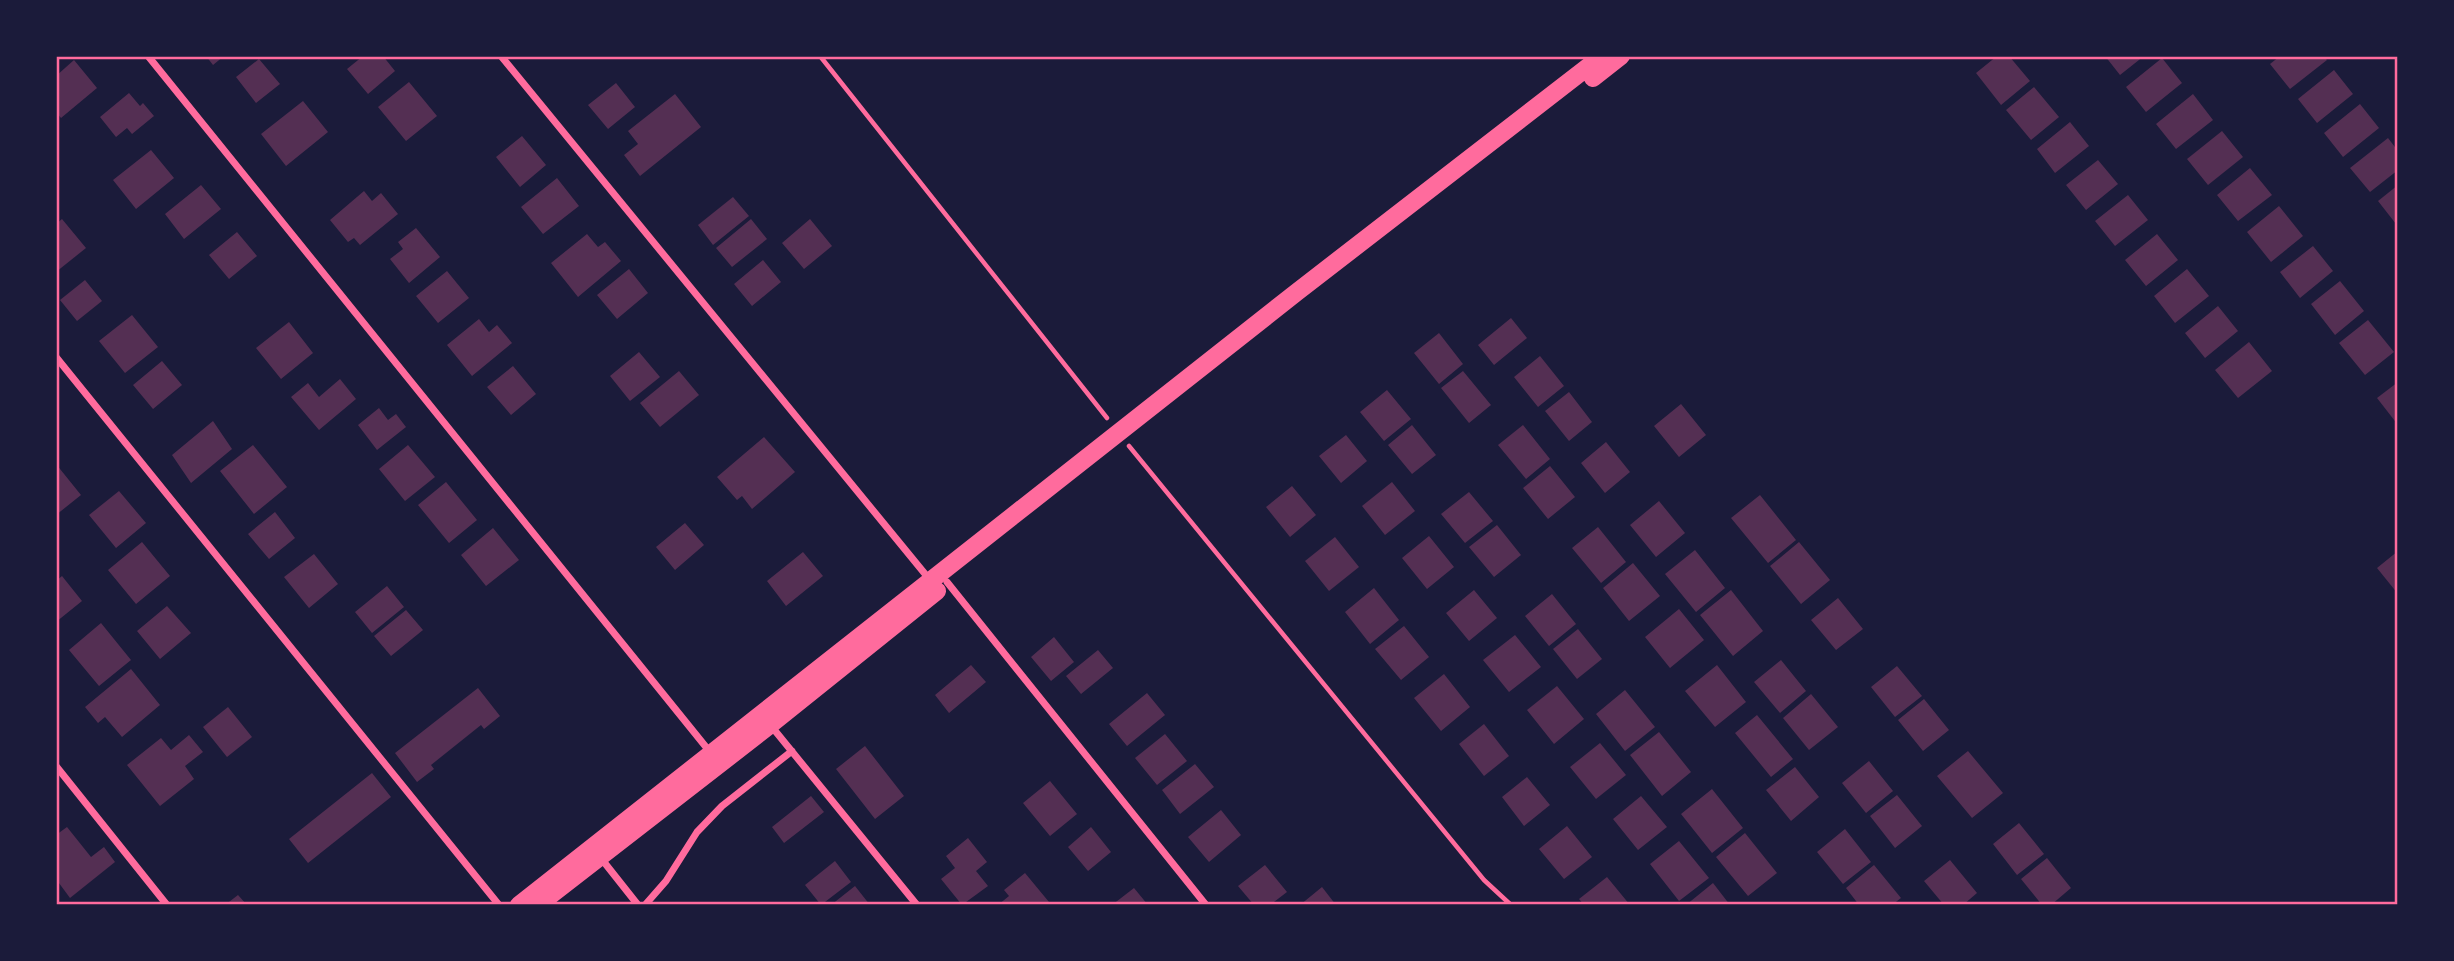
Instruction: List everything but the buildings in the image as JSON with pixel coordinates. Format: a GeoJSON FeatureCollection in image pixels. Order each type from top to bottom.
{"type":"FeatureCollection","features":[{"type":"Feature","properties":{"kind":"main road"},"geometry":{"type":"LineString","coordinates":[[519,905],[710,752],[939,582],[1602,56]]}},
{"type":"Feature","properties":{"kind":"main road"},"geometry":{"type":"LineString","coordinates":[[1122,437],[1621,56]]}},
{"type":"Feature","properties":{"kind":"main road"},"geometry":{"type":"LineString","coordinates":[[538,905],[770,725],[939,582]]}},
{"type":"Feature","properties":{"kind":"street"},"geometry":{"type":"LineString","coordinates":[[148,56],[710,752]]}},
{"type":"Feature","properties":{"kind":"street"},"geometry":{"type":"LineString","coordinates":[[501,56],[1206,905]]}},
{"type":"Feature","properties":{"kind":"street"},"geometry":{"type":"LineString","coordinates":[[56,357],[499,905]]}},
{"type":"Feature","properties":{"kind":"street"},"geometry":{"type":"LineString","coordinates":[[770,725],[917,905]]}},
{"type":"Feature","properties":{"kind":"street"},"geometry":{"type":"LineString","coordinates":[[645,905],[666,881],[697,832],[722,806],[792,751]]}},
{"type":"Feature","properties":{"kind":"street"},"geometry":{"type":"LineString","coordinates":[[56,766],[167,905]]}},
{"type":"Feature","properties":{"kind":"street"},"geometry":{"type":"LineString","coordinates":[[600,857],[638,905]]}},
{"type":"Feature","properties":{"kind":"path"},"geometry":{"type":"LineString","coordinates":[[820,56],[1122,437],[1484,880],[1511,905]]}}]}
